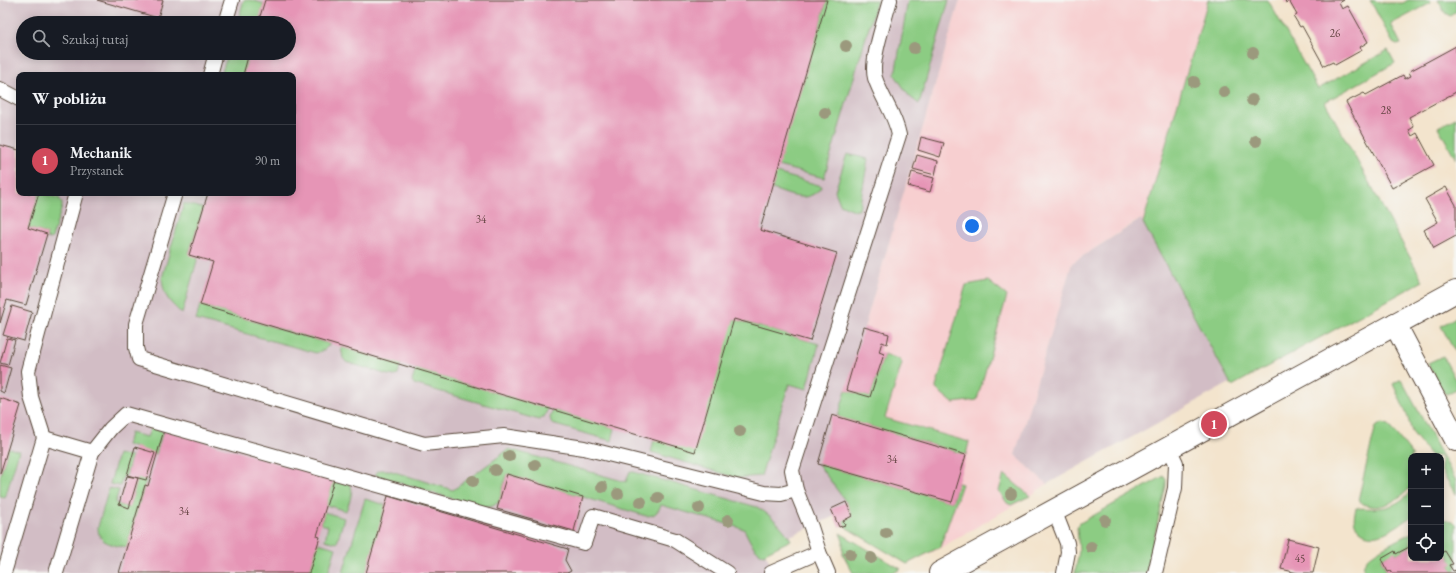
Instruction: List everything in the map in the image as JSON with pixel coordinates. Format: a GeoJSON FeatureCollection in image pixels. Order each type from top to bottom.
{"type":"FeatureCollection","features":[{"type":"Feature","properties":{"kind":"street"},"geometry":{"type":"LineString","coordinates":[[940,573],[1456,291]]}},
{"type":"Feature","properties":{"kind":"street"},"geometry":{"type":"LineString","coordinates":[[1395,324],[1456,440]]}},
{"type":"Feature","properties":{"kind":"lane"},"geometry":{"type":"LineString","coordinates":[[227,16],[232,0]]}},
{"type":"Feature","properties":{"kind":"lane"},"geometry":{"type":"LineString","coordinates":[[828,573],[819,552],[812,526],[796,490],[792,470],[898,136],[896,123],[875,77],[874,63],[890,0]]}},
{"type":"Feature","properties":{"kind":"lane"},"geometry":{"type":"LineString","coordinates":[[211,72],[214,60]]}},
{"type":"Feature","properties":{"kind":"lane"},"geometry":{"type":"LineString","coordinates":[[0,89],[16,97]]}},
{"type":"Feature","properties":{"kind":"lane"},"geometry":{"type":"LineString","coordinates":[[4,573],[44,438],[31,397],[28,370],[75,196]]}},
{"type":"Feature","properties":{"kind":"lane"},"geometry":{"type":"LineString","coordinates":[[174,196],[136,324],[136,348],[139,359],[424,444],[504,436],[584,448],[764,493],[781,494],[796,490]]}},
{"type":"Feature","properties":{"kind":"lane"},"geometry":{"type":"LineString","coordinates":[[56,573],[92,452],[111,428],[126,414],[584,543],[592,516],[675,540],[727,573]]}},
{"type":"Feature","properties":{"kind":"lane"},"geometry":{"type":"LineString","coordinates":[[44,438],[92,452]]}},
{"type":"Feature","properties":{"kind":"lane"},"geometry":{"type":"LineString","coordinates":[[1155,573],[1176,481],[1176,463],[1169,448]]}},
{"type":"Feature","properties":{"kind":"lane"},"geometry":{"type":"LineString","coordinates":[[1054,510],[1067,543],[1068,552],[1064,573]]}},
{"type":"Feature","properties":{"kind":"lane"},"geometry":{"type":"LineString","coordinates":[[771,573],[819,552]]}},
{"type":"Feature","properties":{"kind":"shaded area"},"geometry":{"type":"Polygon","coordinates":[[[0,0],[960,0],[838,417],[832,415],[818,463],[846,502],[835,516],[790,536],[791,540],[765,553],[776,573],[0,573],[0,0]]]}},
{"type":"Feature","properties":{"kind":"shaded area"},"geometry":{"type":"Polygon","coordinates":[[[960,0],[1208,0],[1143,223],[1140,219],[1072,263],[1015,455],[1047,484],[1030,496],[935,551],[907,564],[847,528],[852,516],[846,502],[818,464],[832,415],[838,417],[960,0]]]}},
{"type":"Feature","properties":{"kind":"shaded area"},"geometry":{"type":"Polygon","coordinates":[[[1141,219],[1230,383],[1047,484],[1015,455],[1072,263],[1141,219]]]}},
{"type":"Feature","properties":{"kind":"green space"},"geometry":{"type":"Polygon","coordinates":[[[244,0],[252,0],[264,4],[260,16],[239,16],[244,0]]]}},
{"type":"Feature","properties":{"kind":"green space"},"geometry":{"type":"Polygon","coordinates":[[[827,0],[877,0],[824,178],[778,166],[827,0]]]}},
{"type":"Feature","properties":{"kind":"green space"},"geometry":{"type":"Polygon","coordinates":[[[908,0],[949,0],[919,104],[909,96],[895,75],[908,0]]]}},
{"type":"Feature","properties":{"kind":"green space"},"geometry":{"type":"Polygon","coordinates":[[[1208,0],[1268,0],[1318,89],[1388,50],[1395,63],[1325,102],[1423,281],[1232,386],[1143,223],[1208,0]]]}},
{"type":"Feature","properties":{"kind":"green space"},"geometry":{"type":"Polygon","coordinates":[[[1370,0],[1385,3],[1403,3],[1408,0],[1430,0],[1431,3],[1391,24],[1401,44],[1397,45],[1393,43],[1370,0]]]}},
{"type":"Feature","properties":{"kind":"green space"},"geometry":{"type":"Polygon","coordinates":[[[1438,0],[1456,0],[1456,12],[1450,16],[1445,13],[1438,0]]]}},
{"type":"Feature","properties":{"kind":"green space"},"geometry":{"type":"Polygon","coordinates":[[[226,60],[247,60],[244,72],[222,72],[226,60]]]}},
{"type":"Feature","properties":{"kind":"green space"},"geometry":{"type":"Polygon","coordinates":[[[1456,118],[1456,159],[1438,127],[1456,118]]]}},
{"type":"Feature","properties":{"kind":"green space"},"geometry":{"type":"Polygon","coordinates":[[[847,154],[868,159],[859,210],[854,210],[840,204],[835,191],[847,154]]]}},
{"type":"Feature","properties":{"kind":"green space"},"geometry":{"type":"Polygon","coordinates":[[[776,173],[822,186],[817,192],[805,197],[792,196],[772,189],[776,173]]]}},
{"type":"Feature","properties":{"kind":"green space"},"geometry":{"type":"Polygon","coordinates":[[[38,196],[51,196],[59,198],[62,203],[62,207],[52,238],[46,238],[47,234],[28,228],[38,196]]]}},
{"type":"Feature","properties":{"kind":"green space"},"geometry":{"type":"Polygon","coordinates":[[[186,196],[207,196],[206,200],[186,196]]]}},
{"type":"Feature","properties":{"kind":"green space"},"geometry":{"type":"Polygon","coordinates":[[[184,203],[203,208],[189,254],[198,257],[182,314],[168,299],[164,290],[162,278],[184,203]]]}},
{"type":"Feature","properties":{"kind":"green space"},"geometry":{"type":"Polygon","coordinates":[[[988,281],[1007,296],[977,400],[953,403],[936,389],[936,387],[966,285],[988,281]]]}},
{"type":"Feature","properties":{"kind":"green space"},"geometry":{"type":"Polygon","coordinates":[[[200,305],[330,344],[324,350],[316,353],[196,320],[200,305]]]}},
{"type":"Feature","properties":{"kind":"green space"},"geometry":{"type":"Polygon","coordinates":[[[1456,317],[1456,354],[1441,326],[1456,317]]]}},
{"type":"Feature","properties":{"kind":"green space"},"geometry":{"type":"Polygon","coordinates":[[[734,319],[819,344],[807,389],[789,384],[761,476],[737,478],[651,452],[654,440],[734,319]]]}},
{"type":"Feature","properties":{"kind":"green space"},"geometry":{"type":"Polygon","coordinates":[[[341,347],[401,364],[398,374],[395,376],[388,375],[346,362],[343,358],[341,347]]]}},
{"type":"Feature","properties":{"kind":"green space"},"geometry":{"type":"Polygon","coordinates":[[[884,354],[899,359],[902,363],[885,418],[969,442],[966,455],[838,417],[846,390],[870,397],[884,354]]]}},
{"type":"Feature","properties":{"kind":"green space"},"geometry":{"type":"Polygon","coordinates":[[[1443,356],[1456,381],[1456,389],[1447,394],[1444,393],[1428,363],[1443,356]]]}},
{"type":"Feature","properties":{"kind":"green space"},"geometry":{"type":"Polygon","coordinates":[[[416,369],[548,408],[544,417],[539,420],[414,384],[412,381],[416,369]]]}},
{"type":"Feature","properties":{"kind":"green space"},"geometry":{"type":"Polygon","coordinates":[[[1401,379],[1441,453],[1429,453],[1412,432],[1407,415],[1393,384],[1401,379]]]}},
{"type":"Feature","properties":{"kind":"green space"},"geometry":{"type":"Polygon","coordinates":[[[553,410],[615,428],[612,441],[552,424],[550,418],[553,410]]]}},
{"type":"Feature","properties":{"kind":"green space"},"geometry":{"type":"Polygon","coordinates":[[[1383,423],[1389,425],[1411,453],[1408,453],[1408,490],[1397,499],[1385,505],[1372,506],[1364,504],[1358,500],[1377,426],[1383,423]]]}},
{"type":"Feature","properties":{"kind":"green space"},"geometry":{"type":"Polygon","coordinates":[[[151,428],[163,431],[156,454],[127,445],[130,433],[147,437],[151,428]]]}},
{"type":"Feature","properties":{"kind":"green space"},"geometry":{"type":"Polygon","coordinates":[[[8,448],[19,451],[5,498],[0,496],[0,476],[8,448]]]}},
{"type":"Feature","properties":{"kind":"green space"},"geometry":{"type":"Polygon","coordinates":[[[509,449],[626,482],[630,471],[757,507],[768,514],[784,530],[791,540],[765,553],[765,555],[755,548],[744,529],[661,505],[656,513],[646,516],[507,474],[499,502],[493,506],[483,508],[375,475],[379,470],[388,470],[453,490],[509,449]]]}},
{"type":"Feature","properties":{"kind":"green space"},"geometry":{"type":"Polygon","coordinates":[[[118,454],[131,457],[126,476],[123,476],[120,486],[110,484],[118,454]]]}},
{"type":"Feature","properties":{"kind":"green space"},"geometry":{"type":"Polygon","coordinates":[[[1444,459],[1456,481],[1456,495],[1444,475],[1444,459]]]}},
{"type":"Feature","properties":{"kind":"green space"},"geometry":{"type":"Polygon","coordinates":[[[818,464],[952,502],[958,483],[962,484],[940,547],[907,564],[847,528],[843,521],[852,516],[846,502],[818,464]]]}},
{"type":"Feature","properties":{"kind":"green space"},"geometry":{"type":"Polygon","coordinates":[[[1004,474],[1030,496],[1011,505],[1007,503],[999,491],[1004,474]]]}},
{"type":"Feature","properties":{"kind":"green space"},"geometry":{"type":"Polygon","coordinates":[[[1164,476],[1166,486],[1146,573],[1075,573],[1079,551],[1077,528],[1080,523],[1164,476]]]}},
{"type":"Feature","properties":{"kind":"green space"},"geometry":{"type":"Polygon","coordinates":[[[138,478],[146,480],[127,547],[121,547],[108,543],[100,536],[98,527],[109,488],[119,490],[115,503],[129,508],[138,478]]]}},
{"type":"Feature","properties":{"kind":"green space"},"geometry":{"type":"Polygon","coordinates":[[[334,480],[347,483],[351,486],[352,493],[346,511],[326,505],[334,480]]]}},
{"type":"Feature","properties":{"kind":"green space"},"geometry":{"type":"Polygon","coordinates":[[[1408,495],[1408,519],[1379,535],[1373,536],[1366,534],[1357,528],[1354,520],[1356,508],[1386,507],[1408,495]]]}},
{"type":"Feature","properties":{"kind":"green space"},"geometry":{"type":"Polygon","coordinates":[[[365,499],[386,505],[366,573],[343,573],[365,499]]]}},
{"type":"Feature","properties":{"kind":"green space"},"geometry":{"type":"Polygon","coordinates":[[[324,512],[344,518],[337,543],[325,540],[328,526],[321,524],[324,512]]]}},
{"type":"Feature","properties":{"kind":"green space"},"geometry":{"type":"Polygon","coordinates":[[[1444,520],[1453,521],[1456,524],[1456,571],[1453,571],[1449,565],[1452,564],[1446,551],[1444,552],[1444,520]]]}},
{"type":"Feature","properties":{"kind":"green space"},"geometry":{"type":"Polygon","coordinates":[[[840,533],[901,569],[893,573],[853,573],[843,554],[843,541],[840,533]]]}},
{"type":"Feature","properties":{"kind":"green space"},"geometry":{"type":"Polygon","coordinates":[[[1408,535],[1408,548],[1396,554],[1395,552],[1381,559],[1387,572],[1391,571],[1392,573],[1364,573],[1363,568],[1365,562],[1369,557],[1408,535]]]}},
{"type":"Feature","properties":{"kind":"green space"},"geometry":{"type":"Polygon","coordinates":[[[318,543],[336,548],[328,573],[309,573],[318,543]]]}},
{"type":"Feature","properties":{"kind":"building"},"geometry":{"type":"Polygon","coordinates":[[[97,0],[163,0],[159,16],[151,16],[97,0]]]}},
{"type":"Feature","properties":{"kind":"building"},"geometry":{"type":"Polygon","coordinates":[[[265,0],[827,0],[760,230],[837,253],[810,341],[734,319],[695,452],[200,305],[213,262],[189,255],[207,196],[296,196],[296,72],[244,72],[247,60],[296,60],[296,16],[260,16],[265,0]]]}},
{"type":"Feature","properties":{"kind":"building"},"geometry":{"type":"Polygon","coordinates":[[[1285,0],[1344,0],[1339,3],[1342,9],[1348,6],[1368,42],[1360,47],[1362,50],[1335,65],[1333,62],[1324,66],[1302,26],[1300,27],[1294,17],[1297,15],[1289,1],[1286,3],[1285,0]]]}},
{"type":"Feature","properties":{"kind":"building"},"geometry":{"type":"Polygon","coordinates":[[[1456,46],[1456,92],[1409,117],[1414,127],[1409,130],[1412,136],[1417,133],[1434,165],[1392,188],[1346,102],[1364,93],[1366,95],[1403,75],[1405,79],[1411,76],[1410,71],[1456,46]]]}},
{"type":"Feature","properties":{"kind":"building"},"geometry":{"type":"Polygon","coordinates":[[[921,137],[944,143],[940,157],[918,150],[921,137]]]}},
{"type":"Feature","properties":{"kind":"building"},"geometry":{"type":"Polygon","coordinates":[[[0,145],[16,149],[16,196],[38,196],[28,228],[47,234],[26,305],[7,300],[0,323],[0,145]]]}},
{"type":"Feature","properties":{"kind":"building"},"geometry":{"type":"Polygon","coordinates":[[[917,155],[938,161],[935,175],[913,169],[917,155]]]}},
{"type":"Feature","properties":{"kind":"building"},"geometry":{"type":"Polygon","coordinates":[[[912,172],[934,178],[930,192],[908,186],[912,172]]]}},
{"type":"Feature","properties":{"kind":"building"},"geometry":{"type":"Polygon","coordinates":[[[1446,187],[1456,205],[1456,236],[1434,248],[1424,230],[1438,222],[1425,199],[1446,187]]]}},
{"type":"Feature","properties":{"kind":"building"},"geometry":{"type":"Polygon","coordinates":[[[12,306],[32,312],[24,341],[3,335],[12,306]]]}},
{"type":"Feature","properties":{"kind":"building"},"geometry":{"type":"Polygon","coordinates":[[[864,327],[889,334],[887,344],[882,342],[879,352],[884,354],[870,397],[846,390],[864,327]]]}},
{"type":"Feature","properties":{"kind":"building"},"geometry":{"type":"Polygon","coordinates":[[[7,338],[15,340],[8,365],[0,363],[7,338]]]}},
{"type":"Feature","properties":{"kind":"building"},"geometry":{"type":"Polygon","coordinates":[[[0,365],[11,368],[4,393],[0,391],[0,365]]]}},
{"type":"Feature","properties":{"kind":"building"},"geometry":{"type":"Polygon","coordinates":[[[0,398],[21,405],[0,474],[0,398]]]}},
{"type":"Feature","properties":{"kind":"building"},"geometry":{"type":"Polygon","coordinates":[[[832,415],[966,455],[952,502],[818,464],[832,415]]]}},
{"type":"Feature","properties":{"kind":"building"},"geometry":{"type":"Polygon","coordinates":[[[164,430],[334,480],[317,536],[320,537],[309,573],[119,573],[145,485],[148,486],[164,430]]]}},
{"type":"Feature","properties":{"kind":"building"},"geometry":{"type":"Polygon","coordinates":[[[135,447],[155,453],[146,480],[127,475],[135,447]]]}},
{"type":"Feature","properties":{"kind":"building"},"geometry":{"type":"Polygon","coordinates":[[[507,474],[583,497],[574,531],[497,509],[507,474]]]}},
{"type":"Feature","properties":{"kind":"building"},"geometry":{"type":"Polygon","coordinates":[[[127,476],[138,478],[129,508],[119,504],[127,476]]]}},
{"type":"Feature","properties":{"kind":"building"},"geometry":{"type":"Polygon","coordinates":[[[388,496],[568,549],[565,560],[571,571],[567,573],[366,573],[388,496]]]}},
{"type":"Feature","properties":{"kind":"building"},"geometry":{"type":"Polygon","coordinates":[[[846,502],[852,516],[843,521],[845,525],[839,527],[831,509],[846,502]]]}},
{"type":"Feature","properties":{"kind":"building"},"geometry":{"type":"Polygon","coordinates":[[[1288,539],[1319,547],[1313,573],[1298,573],[1281,569],[1288,539]]]}},
{"type":"Feature","properties":{"kind":"building"},"geometry":{"type":"Polygon","coordinates":[[[1408,548],[1408,561],[1444,561],[1445,551],[1453,564],[1449,565],[1453,571],[1456,570],[1456,573],[1388,572],[1381,559],[1395,551],[1396,554],[1408,548]]]}},
{"type":"Feature","properties":{"kind":"place","name":"Mechanik"},"geometry":{"type":"Point","coordinates":[1214,424]}}]}
